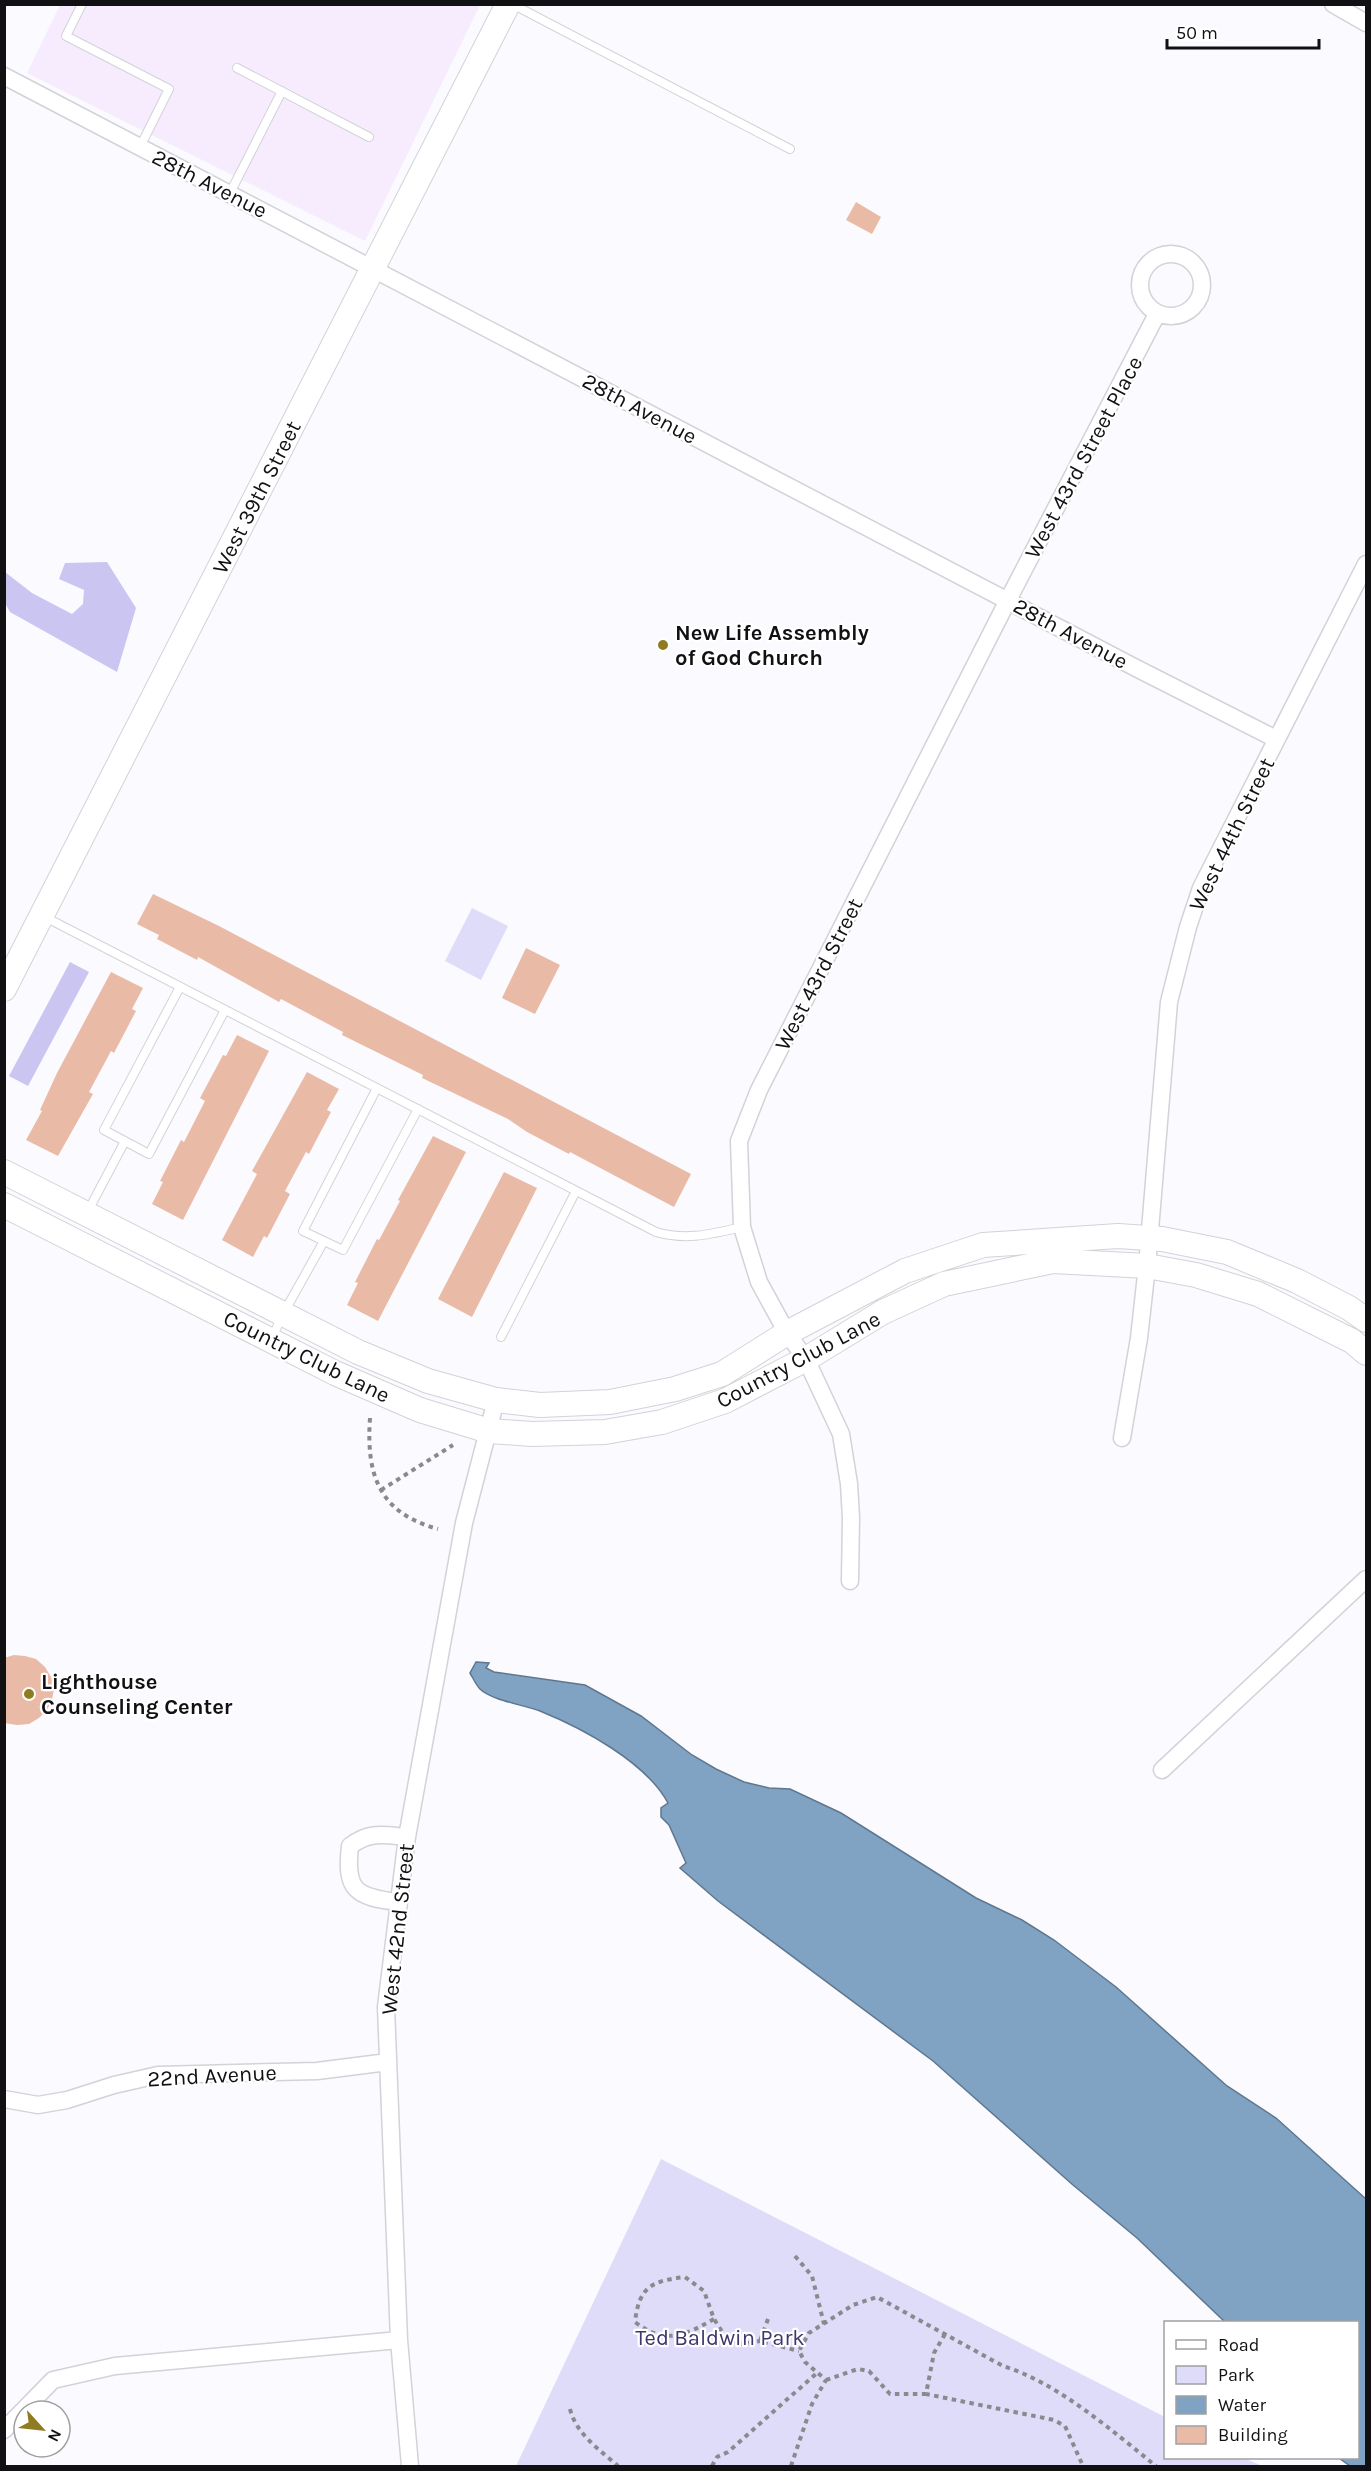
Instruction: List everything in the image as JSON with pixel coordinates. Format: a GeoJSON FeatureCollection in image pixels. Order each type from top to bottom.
{"type":"FeatureCollection","features":[{"type":"Feature","properties":{"kind":"street","name":"West 39th Street"},"geometry":{"type":"LineString","coordinates":[[4,989],[372,267],[510,4]]}},
{"type":"Feature","properties":{"kind":"street"},"geometry":{"type":"LineString","coordinates":[[1333,4],[1366,23]]}},
{"type":"Feature","properties":{"kind":"street","name":"28th Avenue"},"geometry":{"type":"LineString","coordinates":[[4,76],[1276,739]]}},
{"type":"Feature","properties":{"kind":"street","name":"West 43rd Street Place"},"geometry":{"type":"LineString","coordinates":[[1008,600],[1157,314]]}},
{"type":"Feature","properties":{"kind":"street","name":"West 44th Street"},"geometry":{"type":"LineString","coordinates":[[1122,1438],[1147,1266],[1169,1002],[1188,927],[1201,888],[1366,564]]}},
{"type":"Feature","properties":{"kind":"street","name":"West 43rd Street"},"geometry":{"type":"LineString","coordinates":[[806,1359],[787,1333],[759,1282],[742,1227],[739,1141],[759,1090],[1008,600]]}},
{"type":"Feature","properties":{"kind":"street","name":"Country Club Lane"},"geometry":{"type":"LineString","coordinates":[[4,1173],[358,1352],[428,1381],[496,1401],[540,1405],[610,1402],[675,1389],[722,1374],[787,1333],[905,1271],[983,1245],[1118,1236],[1148,1238],[1227,1252],[1298,1281],[1349,1308],[1366,1320]]}},
{"type":"Feature","properties":{"kind":"street","name":"Country Club Lane"},"geometry":{"type":"LineString","coordinates":[[4,1205],[335,1373],[420,1410],[489,1431],[532,1434],[605,1432],[662,1422],[725,1401],[806,1359],[884,1312],[944,1284],[1053,1261],[1147,1266],[1196,1275],[1258,1294],[1352,1341],[1366,1353]]}},
{"type":"Feature","properties":{"kind":"street"},"geometry":{"type":"LineString","coordinates":[[806,1359],[841,1434],[851,1518],[850,1581]]}},
{"type":"Feature","properties":{"kind":"street","name":"West 42nd Street"},"geometry":{"type":"LineString","coordinates":[[410,2466],[399,2340],[386,2007],[407,1837],[464,1523],[496,1401]]}},
{"type":"Feature","properties":{"kind":"street"},"geometry":{"type":"LineString","coordinates":[[1162,1770],[1366,1579]]}},
{"type":"Feature","properties":{"kind":"street"},"geometry":{"type":"LineString","coordinates":[[398,1902],[376,1900],[358,1892],[347,1872],[350,1846],[363,1836],[381,1834],[407,1837]]}},
{"type":"Feature","properties":{"kind":"street","name":"22nd Avenue"},"geometry":{"type":"LineString","coordinates":[[4,2099],[38,2105],[158,2074],[317,2070],[388,2062]]}},
{"type":"Feature","properties":{"kind":"street"},"geometry":{"type":"LineString","coordinates":[[4,2430],[53,2380],[115,2366],[399,2340]]}},
{"type":"Feature","properties":{"kind":"lane"},"geometry":{"type":"LineString","coordinates":[[82,4],[66,36],[169,89],[140,147]]}},
{"type":"Feature","properties":{"kind":"lane"},"geometry":{"type":"LineString","coordinates":[[510,4],[790,149]]}},
{"type":"Feature","properties":{"kind":"lane"},"geometry":{"type":"LineString","coordinates":[[237,68],[369,137]]}},
{"type":"Feature","properties":{"kind":"lane"},"geometry":{"type":"LineString","coordinates":[[230,193],[282,92]]}},
{"type":"Feature","properties":{"kind":"lane"},"geometry":{"type":"LineString","coordinates":[[42,915],[656,1232],[674,1238],[742,1227]]}},
{"type":"Feature","properties":{"kind":"lane"},"geometry":{"type":"LineString","coordinates":[[180,987],[104,1130],[149,1154],[225,1010]]}},
{"type":"Feature","properties":{"kind":"lane"},"geometry":{"type":"LineString","coordinates":[[377,1088],[303,1231],[343,1250],[417,1109]]}},
{"type":"Feature","properties":{"kind":"lane"},"geometry":{"type":"LineString","coordinates":[[86,1214],[125,1141]]}},
{"type":"Feature","properties":{"kind":"lane"},"geometry":{"type":"LineString","coordinates":[[501,1337],[576,1191]]}},
{"type":"Feature","properties":{"kind":"lane"},"geometry":{"type":"LineString","coordinates":[[271,1340],[324,1241]]}},
{"type":"Feature","properties":{"kind":"path"},"geometry":{"type":"LineString","coordinates":[[370,1418],[372,1471],[381,1490],[398,1510],[427,1526],[438,1529]]}},
{"type":"Feature","properties":{"kind":"path"},"geometry":{"type":"LineString","coordinates":[[381,1490],[453,1445]]}},
{"type":"Feature","properties":{"kind":"path"},"geometry":{"type":"LineString","coordinates":[[795,2256],[812,2276],[824,2324]]}},
{"type":"Feature","properties":{"kind":"path"},"geometry":{"type":"LineString","coordinates":[[714,2319],[687,2334],[670,2335],[649,2333],[635,2322],[637,2304],[646,2288],[665,2280],[685,2277],[704,2291],[714,2319],[726,2338],[742,2344],[760,2341],[799,2351],[805,2362],[826,2380]]}},
{"type":"Feature","properties":{"kind":"path"},"geometry":{"type":"LineString","coordinates":[[799,2351],[809,2333],[853,2305],[877,2297],[1003,2366],[1026,2373],[1065,2397],[1156,2466]]}},
{"type":"Feature","properties":{"kind":"path"},"geometry":{"type":"LineString","coordinates":[[760,2341],[768,2319]]}},
{"type":"Feature","properties":{"kind":"path"},"geometry":{"type":"LineString","coordinates":[[926,2394],[934,2353],[945,2334]]}},
{"type":"Feature","properties":{"kind":"path"},"geometry":{"type":"LineString","coordinates":[[791,2466],[812,2404],[826,2380],[858,2369],[870,2372],[890,2394],[926,2394],[1054,2420],[1065,2426],[1083,2466]]}},
{"type":"Feature","properties":{"kind":"path"},"geometry":{"type":"LineString","coordinates":[[712,2466],[717,2457],[728,2452],[818,2372]]}},
{"type":"Feature","properties":{"kind":"path"},"geometry":{"type":"LineString","coordinates":[[570,2409],[572,2419],[584,2435],[618,2466]]}},
{"type":"Feature","properties":{"kind":"shaded area"},"geometry":{"type":"Polygon","coordinates":[[[60,5],[480,5],[365,241],[27,73],[60,5]]]}},
{"type":"Feature","properties":{"kind":"shaded area"},"geometry":{"type":"Polygon","coordinates":[[[107,562],[136,608],[117,672],[10,612],[5,603],[5,572],[32,593],[72,614],[83,604],[84,590],[59,579],[65,563],[107,562]]]}},
{"type":"Feature","properties":{"kind":"shaded area"},"geometry":{"type":"Polygon","coordinates":[[[70,962],[89,972],[28,1086],[9,1076],[70,962]]]}},
{"type":"Feature","properties":{"kind":"green space"},"geometry":{"type":"Polygon","coordinates":[[[472,908],[508,926],[481,980],[445,961],[472,908]]]}},
{"type":"Feature","properties":{"kind":"green space","name":"Ted Baldwin Park"},"geometry":{"type":"Polygon","coordinates":[[[661,2159],[1164,2416],[1164,2459],[1246,2459],[1262,2466],[516,2466],[661,2159]]]}},
{"type":"Feature","properties":{"kind":"water"},"geometry":{"type":"Polygon","coordinates":[[[476,1662],[489,1663],[486,1668],[494,1672],[585,1685],[641,1716],[692,1755],[716,1769],[744,1782],[769,1788],[790,1789],[841,1813],[976,1898],[1022,1920],[1054,1940],[1116,1987],[1227,2086],[1276,2118],[1366,2199],[1366,2466],[1350,2466],[1340,2459],[1359,2459],[1359,2321],[1224,2321],[1137,2238],[1073,2185],[933,2061],[718,1901],[680,1868],[686,1863],[669,1825],[661,1817],[661,1808],[668,1803],[658,1788],[629,1760],[575,1727],[540,1711],[485,1693],[470,1673],[476,1662]]]}},
{"type":"Feature","properties":{"kind":"building"},"geometry":{"type":"Polygon","coordinates":[[[856,202],[881,217],[872,234],[846,220],[856,202]]]}},
{"type":"Feature","properties":{"kind":"building"},"geometry":{"type":"Polygon","coordinates":[[[153,894],[219,926],[691,1174],[674,1207],[527,1132],[508,1119],[422,1078],[423,1075],[342,1035],[343,1032],[281,999],[279,1002],[198,957],[197,960],[157,939],[159,935],[137,924],[153,894]]]}},
{"type":"Feature","properties":{"kind":"building"},"geometry":{"type":"Polygon","coordinates":[[[526,948],[560,965],[535,1014],[502,998],[526,948]]]}},
{"type":"Feature","properties":{"kind":"building"},"geometry":{"type":"Polygon","coordinates":[[[111,972],[143,988],[132,1009],[136,1011],[114,1053],[111,1051],[89,1092],[93,1094],[58,1156],[26,1140],[42,1111],[40,1110],[57,1073],[111,972]]]}},
{"type":"Feature","properties":{"kind":"building"},"geometry":{"type":"Polygon","coordinates":[[[237,1035],[269,1051],[183,1220],[152,1204],[163,1182],[160,1181],[181,1140],[184,1142],[205,1101],[200,1098],[223,1055],[226,1056],[237,1035]]]}},
{"type":"Feature","properties":{"kind":"building"},"geometry":{"type":"Polygon","coordinates":[[[307,1072],[339,1089],[327,1110],[331,1112],[309,1154],[306,1152],[285,1191],[290,1194],[267,1238],[264,1236],[253,1257],[222,1240],[257,1174],[252,1171],[307,1072]]]}},
{"type":"Feature","properties":{"kind":"building"},"geometry":{"type":"Polygon","coordinates":[[[433,1136],[466,1152],[378,1321],[347,1305],[358,1283],[355,1282],[433,1136]]]}},
{"type":"Feature","properties":{"kind":"building"},"geometry":{"type":"Polygon","coordinates":[[[504,1172],[537,1188],[472,1317],[438,1299],[504,1172]]]}},
{"type":"Feature","properties":{"kind":"building","name":"Lighthouse Counseling Center"},"geometry":{"type":"Polygon","coordinates":[[[14,1655],[36,1659],[45,1667],[54,1688],[47,1710],[29,1724],[4,1723],[4,1658],[14,1655]]]}},
{"type":"Feature","properties":{"kind":"place","name":"New Life Assembly of God Church"},"geometry":{"type":"Point","coordinates":[663,645]}},
{"type":"Feature","properties":{"kind":"place","name":"Lighthouse Counseling Center"},"geometry":{"type":"Point","coordinates":[29,1694]}}]}
